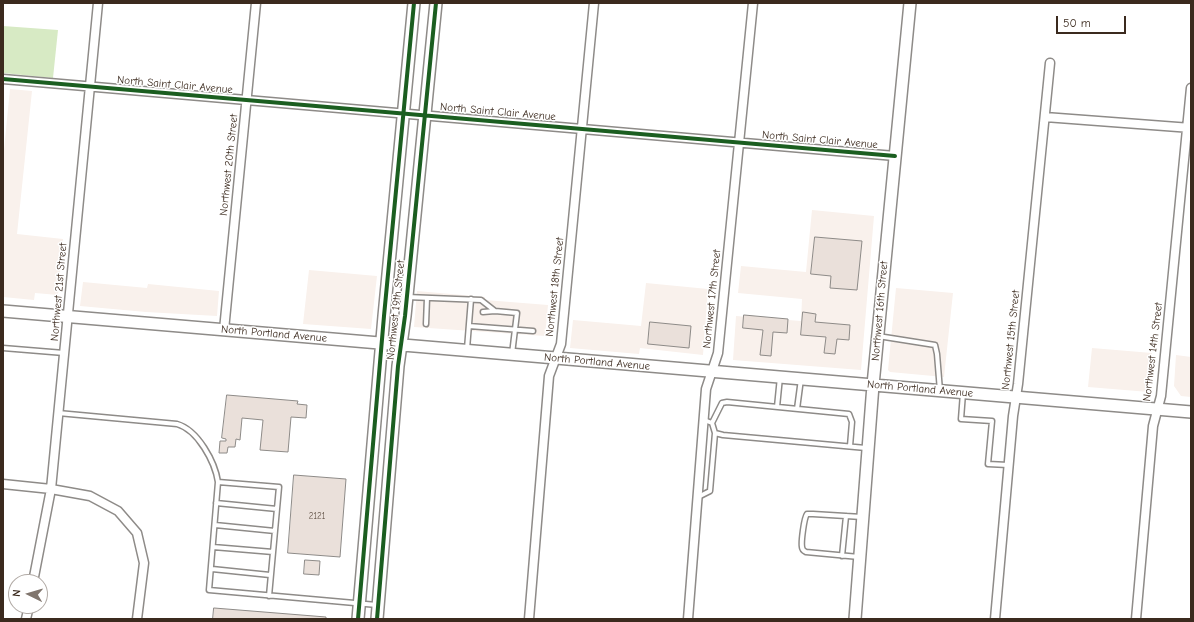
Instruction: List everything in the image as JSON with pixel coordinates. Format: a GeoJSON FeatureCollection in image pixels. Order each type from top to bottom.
{"type":"FeatureCollection","features":[{"type":"Feature","properties":{"kind":"street","name":"Northwest 21st Street"},"geometry":{"type":"LineString","coordinates":[[35,574],[51,489],[98,3]]}},
{"type":"Feature","properties":{"kind":"street","name":"Northwest 20th Street"},"geometry":{"type":"LineString","coordinates":[[224,330],[256,3]]}},
{"type":"Feature","properties":{"kind":"street","name":"Northwest 19th Street"},"geometry":{"type":"LineString","coordinates":[[358,619],[381,343],[414,3]]}},
{"type":"Feature","properties":{"kind":"street","name":"Northwest 19th Street"},"geometry":{"type":"LineString","coordinates":[[377,619],[401,345],[436,3]]}},
{"type":"Feature","properties":{"kind":"street","name":"Northwest 18th Street"},"geometry":{"type":"LineString","coordinates":[[529,619],[549,376],[561,344],[594,3]]}},
{"type":"Feature","properties":{"kind":"street","name":"Northwest 17th Street"},"geometry":{"type":"LineString","coordinates":[[688,619],[706,389],[718,353],[753,3]]}},
{"type":"Feature","properties":{"kind":"street","name":"Northwest 16th Street"},"geometry":{"type":"LineString","coordinates":[[855,619],[873,385],[910,3]]}},
{"type":"Feature","properties":{"kind":"street","name":"Northwest 15th Street"},"geometry":{"type":"LineString","coordinates":[[995,619],[1012,416],[1018,384],[1050,63]]}},
{"type":"Feature","properties":{"kind":"street","name":"North Saint Clair Avenue"},"geometry":{"type":"LineString","coordinates":[[3,79],[895,156]]}},
{"type":"Feature","properties":{"kind":"street","name":"Northwest 14th Street"},"geometry":{"type":"LineString","coordinates":[[1136,619],[1153,426],[1161,396],[1189,127],[1191,88]]}},
{"type":"Feature","properties":{"kind":"street"},"geometry":{"type":"LineString","coordinates":[[1045,117],[1189,127]]}},
{"type":"Feature","properties":{"kind":"street","name":"North Portland Avenue"},"geometry":{"type":"LineString","coordinates":[[3,311],[1191,412]]}},
{"type":"Feature","properties":{"kind":"street"},"geometry":{"type":"LineString","coordinates":[[3,484],[51,489],[90,496],[118,511],[137,533],[144,564],[137,619]]}},
{"type":"Feature","properties":{"kind":"lane"},"geometry":{"type":"LineString","coordinates":[[406,297],[481,300],[495,311]]}},
{"type":"Feature","properties":{"kind":"lane"},"geometry":{"type":"LineString","coordinates":[[426,324],[428,298]]}},
{"type":"Feature","properties":{"kind":"lane"},"geometry":{"type":"LineString","coordinates":[[467,351],[471,300]]}},
{"type":"Feature","properties":{"kind":"lane"},"geometry":{"type":"LineString","coordinates":[[470,305],[477,306]]}},
{"type":"Feature","properties":{"kind":"lane"},"geometry":{"type":"LineString","coordinates":[[484,306],[495,311]]}},
{"type":"Feature","properties":{"kind":"lane"},"geometry":{"type":"LineString","coordinates":[[483,312],[495,311],[517,313],[512,355]]}},
{"type":"Feature","properties":{"kind":"lane"},"geometry":{"type":"LineString","coordinates":[[470,312],[476,312]]}},
{"type":"Feature","properties":{"kind":"lane"},"geometry":{"type":"LineString","coordinates":[[469,326],[533,331]]}},
{"type":"Feature","properties":{"kind":"lane"},"geometry":{"type":"LineString","coordinates":[[878,336],[935,345],[940,391]]}},
{"type":"Feature","properties":{"kind":"lane"},"geometry":{"type":"LineString","coordinates":[[3,348],[64,353]]}},
{"type":"Feature","properties":{"kind":"lane"},"geometry":{"type":"LineString","coordinates":[[777,407],[780,377]]}},
{"type":"Feature","properties":{"kind":"lane"},"geometry":{"type":"LineString","coordinates":[[797,409],[801,379]]}},
{"type":"Feature","properties":{"kind":"lane"},"geometry":{"type":"LineString","coordinates":[[963,393],[961,419],[992,421],[988,464],[1008,465]]}},
{"type":"Feature","properties":{"kind":"lane"},"geometry":{"type":"LineString","coordinates":[[698,497],[710,491],[715,433],[712,423],[722,403],[727,402],[849,414],[852,422],[850,446]]}},
{"type":"Feature","properties":{"kind":"lane"},"geometry":{"type":"LineString","coordinates":[[58,413],[178,424],[192,432],[205,449],[217,472],[218,482],[212,569],[209,590],[378,605]]}},
{"type":"Feature","properties":{"kind":"lane"},"geometry":{"type":"LineString","coordinates":[[704,420],[712,423]]}},
{"type":"Feature","properties":{"kind":"lane"},"geometry":{"type":"LineString","coordinates":[[715,433],[723,435],[868,448]]}},
{"type":"Feature","properties":{"kind":"lane"},"geometry":{"type":"LineString","coordinates":[[218,482],[279,487],[269,596]]}},
{"type":"Feature","properties":{"kind":"lane"},"geometry":{"type":"LineString","coordinates":[[216,503],[277,509]]}},
{"type":"Feature","properties":{"kind":"lane"},"geometry":{"type":"LineString","coordinates":[[860,558],[806,552],[802,547],[805,517],[807,514],[863,517]]}},
{"type":"Feature","properties":{"kind":"lane"},"geometry":{"type":"LineString","coordinates":[[842,556],[846,516]]}},
{"type":"Feature","properties":{"kind":"lane"},"geometry":{"type":"LineString","coordinates":[[215,525],[275,531]]}},
{"type":"Feature","properties":{"kind":"lane"},"geometry":{"type":"LineString","coordinates":[[213,547],[273,552]]}},
{"type":"Feature","properties":{"kind":"lane"},"geometry":{"type":"LineString","coordinates":[[212,569],[270,575]]}},
{"type":"Feature","properties":{"kind":"shaded area"},"geometry":{"type":"Polygon","coordinates":[[[10,89],[32,91],[17,234],[63,239],[58,295],[35,293],[34,300],[3,297],[3,160],[10,89]]]}},
{"type":"Feature","properties":{"kind":"shaded area"},"geometry":{"type":"Polygon","coordinates":[[[812,210],[874,216],[861,370],[733,360],[736,316],[801,321],[802,299],[738,293],[741,266],[806,272],[812,210]]]}},
{"type":"Feature","properties":{"kind":"shaded area"},"geometry":{"type":"Polygon","coordinates":[[[309,270],[377,276],[371,329],[303,324],[309,270]]]}},
{"type":"Feature","properties":{"kind":"shaded area"},"geometry":{"type":"Polygon","coordinates":[[[83,282],[147,288],[148,284],[219,291],[217,316],[80,306],[83,282]]]}},
{"type":"Feature","properties":{"kind":"shaded area"},"geometry":{"type":"Polygon","coordinates":[[[646,283],[708,289],[703,355],[640,348],[639,354],[570,348],[573,320],[641,326],[646,283]]]}},
{"type":"Feature","properties":{"kind":"shaded area"},"geometry":{"type":"Polygon","coordinates":[[[896,288],[953,293],[944,377],[890,372],[888,370],[896,288]]]}},
{"type":"Feature","properties":{"kind":"shaded area"},"geometry":{"type":"Polygon","coordinates":[[[417,291],[485,297],[485,300],[548,305],[545,336],[414,327],[417,291]]]}},
{"type":"Feature","properties":{"kind":"shaded area"},"geometry":{"type":"Polygon","coordinates":[[[1092,348],[1152,353],[1149,392],[1088,387],[1092,348]]]}},
{"type":"Feature","properties":{"kind":"shaded area"},"geometry":{"type":"Polygon","coordinates":[[[1176,355],[1191,357],[1191,397],[1181,396],[1174,386],[1176,355]]]}},
{"type":"Feature","properties":{"kind":"green space"},"geometry":{"type":"Polygon","coordinates":[[[3,26],[58,30],[53,78],[3,73],[3,26]]]}},
{"type":"Feature","properties":{"kind":"building"},"geometry":{"type":"Polygon","coordinates":[[[815,237],[862,241],[857,290],[830,288],[831,276],[811,274],[815,237]]]}},
{"type":"Feature","properties":{"kind":"building"},"geometry":{"type":"Polygon","coordinates":[[[803,312],[816,314],[815,322],[850,325],[849,340],[837,339],[835,354],[824,353],[826,337],[801,335],[803,312]]]}},
{"type":"Feature","properties":{"kind":"building"},"geometry":{"type":"Polygon","coordinates":[[[744,315],[788,319],[787,333],[773,332],[771,356],[760,355],[763,330],[743,328],[744,315]]]}},
{"type":"Feature","properties":{"kind":"building"},"geometry":{"type":"Polygon","coordinates":[[[650,322],[691,326],[689,348],[648,344],[650,322]]]}},
{"type":"Feature","properties":{"kind":"building"},"geometry":{"type":"Polygon","coordinates":[[[227,395],[298,401],[297,404],[307,405],[306,418],[291,417],[288,452],[260,450],[263,420],[242,418],[240,440],[236,439],[235,447],[228,447],[227,453],[219,453],[220,441],[226,441],[226,439],[222,438],[227,395]]]}},
{"type":"Feature","properties":{"kind":"building"},"geometry":{"type":"Polygon","coordinates":[[[294,475],[346,479],[340,557],[288,553],[294,475]]]}},
{"type":"Feature","properties":{"kind":"building"},"geometry":{"type":"Polygon","coordinates":[[[305,560],[320,561],[319,575],[304,574],[305,560]]]}},
{"type":"Feature","properties":{"kind":"building"},"geometry":{"type":"Polygon","coordinates":[[[214,608],[326,617],[326,619],[213,619],[214,608]]]}},
{"type":"Feature","properties":{"kind":"cycle path"},"geometry":{"type":"LineString","coordinates":[[358,619],[384,316],[414,3]]}},
{"type":"Feature","properties":{"kind":"cycle path"},"geometry":{"type":"LineString","coordinates":[[377,619],[398,366],[405,316],[436,3]]}},
{"type":"Feature","properties":{"kind":"cycle path"},"geometry":{"type":"LineString","coordinates":[[3,79],[895,156]]}}]}
